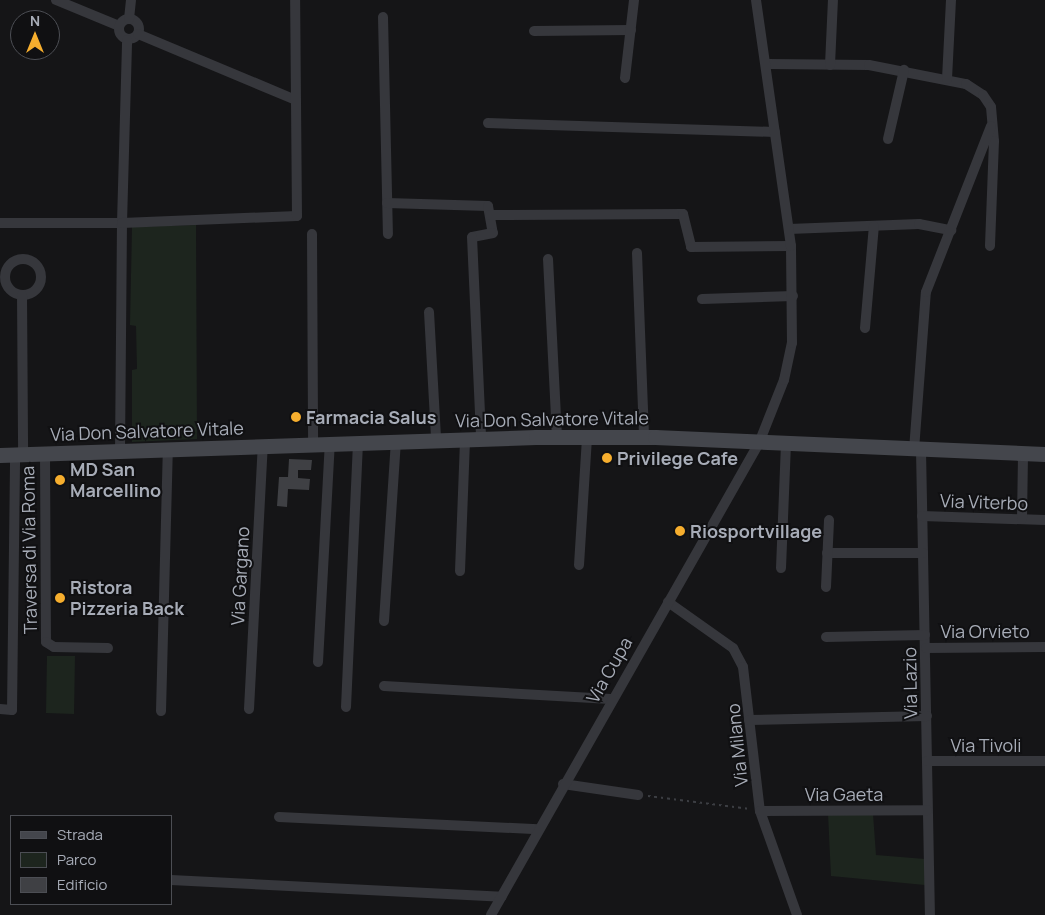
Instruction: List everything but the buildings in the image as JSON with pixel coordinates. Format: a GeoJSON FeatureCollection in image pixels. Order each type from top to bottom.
{"type":"FeatureCollection","features":[{"type":"Feature","properties":{"kind":"street"},"geometry":{"type":"LineString","coordinates":[[56,0],[67,2],[119,26],[127,40],[122,223],[120,451]]}},
{"type":"Feature","properties":{"kind":"street"},"geometry":{"type":"LineString","coordinates":[[119,26],[129,19],[131,0]]}},
{"type":"Feature","properties":{"kind":"street"},"geometry":{"type":"LineString","coordinates":[[0,223],[122,223],[297,216],[295,0]]}},
{"type":"Feature","properties":{"kind":"street"},"geometry":{"type":"LineString","coordinates":[[625,78],[634,0]]}},
{"type":"Feature","properties":{"kind":"street","name":"Via Cupa"},"geometry":{"type":"LineString","coordinates":[[491,915],[611,699],[759,443],[784,380],[792,343],[791,246],[775,132],[768,64],[756,0]]}},
{"type":"Feature","properties":{"kind":"street"},"geometry":{"type":"LineString","coordinates":[[830,65],[833,0]]}},
{"type":"Feature","properties":{"kind":"street"},"geometry":{"type":"LineString","coordinates":[[947,80],[951,0]]}},
{"type":"Feature","properties":{"kind":"street"},"geometry":{"type":"LineString","coordinates":[[383,17],[388,234]]}},
{"type":"Feature","properties":{"kind":"street"},"geometry":{"type":"LineString","coordinates":[[129,19],[137,23],[138,34]]}},
{"type":"Feature","properties":{"kind":"street"},"geometry":{"type":"LineString","coordinates":[[534,31],[631,30]]}},
{"type":"Feature","properties":{"kind":"street"},"geometry":{"type":"LineString","coordinates":[[138,34],[296,100]]}},
{"type":"Feature","properties":{"kind":"street"},"geometry":{"type":"LineString","coordinates":[[127,40],[138,34]]}},
{"type":"Feature","properties":{"kind":"street"},"geometry":{"type":"LineString","coordinates":[[768,64],[830,65],[904,70],[947,80],[983,95],[991,107],[993,123],[995,178],[990,246]]}},
{"type":"Feature","properties":{"kind":"street"},"geometry":{"type":"LineString","coordinates":[[888,139],[904,70]]}},
{"type":"Feature","properties":{"kind":"street"},"geometry":{"type":"LineString","coordinates":[[488,123],[775,132]]}},
{"type":"Feature","properties":{"kind":"street","name":"Via Lazio"},"geometry":{"type":"LineString","coordinates":[[930,915],[926,648],[918,450],[926,292],[993,123]]}},
{"type":"Feature","properties":{"kind":"street"},"geometry":{"type":"LineString","coordinates":[[388,204],[488,206],[493,233],[472,237],[481,438]]}},
{"type":"Feature","properties":{"kind":"street"},"geometry":{"type":"LineString","coordinates":[[490,215],[684,214],[691,247],[791,246]]}},
{"type":"Feature","properties":{"kind":"street"},"geometry":{"type":"LineString","coordinates":[[789,229],[920,224],[952,230]]}},
{"type":"Feature","properties":{"kind":"street"},"geometry":{"type":"LineString","coordinates":[[865,328],[874,226]]}},
{"type":"Feature","properties":{"kind":"street"},"geometry":{"type":"LineString","coordinates":[[312,234],[313,443]]}},
{"type":"Feature","properties":{"kind":"street"},"geometry":{"type":"LineString","coordinates":[[637,252],[644,437]]}},
{"type":"Feature","properties":{"kind":"street"},"geometry":{"type":"LineString","coordinates":[[548,259],[557,437]]}},
{"type":"Feature","properties":{"kind":"street"},"geometry":{"type":"LineString","coordinates":[[0,709],[12,710],[12,455],[22,295]]}},
{"type":"Feature","properties":{"kind":"street"},"geometry":{"type":"LineString","coordinates":[[702,299],[793,296]]}},
{"type":"Feature","properties":{"kind":"street"},"geometry":{"type":"LineString","coordinates":[[429,312],[436,439]]}},
{"type":"Feature","properties":{"kind":"street","name":"Via Don Salvatore Vitale"},"geometry":{"type":"LineString","coordinates":[[12,455],[313,443],[557,437],[644,437],[786,445],[1045,454]]}},
{"type":"Feature","properties":{"kind":"street"},"geometry":{"type":"LineString","coordinates":[[579,566],[587,437]]}},
{"type":"Feature","properties":{"kind":"street"},"geometry":{"type":"LineString","coordinates":[[460,570],[465,439]]}},
{"type":"Feature","properties":{"kind":"street"},"geometry":{"type":"LineString","coordinates":[[384,621],[396,441]]}},
{"type":"Feature","properties":{"kind":"street"},"geometry":{"type":"LineString","coordinates":[[346,707],[358,442]]}},
{"type":"Feature","properties":{"kind":"street"},"geometry":{"type":"LineString","coordinates":[[318,662],[330,443]]}},
{"type":"Feature","properties":{"kind":"street","name":"Via Gargano"},"geometry":{"type":"LineString","coordinates":[[249,709],[263,445]]}},
{"type":"Feature","properties":{"kind":"street"},"geometry":{"type":"LineString","coordinates":[[781,568],[786,445]]}},
{"type":"Feature","properties":{"kind":"street"},"geometry":{"type":"LineString","coordinates":[[160,711],[168,449]]}},
{"type":"Feature","properties":{"kind":"street","name":"Traversa di Via Roma"},"geometry":{"type":"LineString","coordinates":[[45,454],[46,642],[54,647],[108,648]]}},
{"type":"Feature","properties":{"kind":"street"},"geometry":{"type":"LineString","coordinates":[[1022,520],[1023,454]]}},
{"type":"Feature","properties":{"kind":"street","name":"Via Viterbo"},"geometry":{"type":"LineString","coordinates":[[922,516],[1045,520]]}},
{"type":"Feature","properties":{"kind":"street"},"geometry":{"type":"LineString","coordinates":[[826,587],[829,520]]}},
{"type":"Feature","properties":{"kind":"street"},"geometry":{"type":"LineString","coordinates":[[827,552],[923,553]]}},
{"type":"Feature","properties":{"kind":"street","name":"Via Milano"},"geometry":{"type":"LineString","coordinates":[[668,602],[733,648],[746,680],[760,811],[798,915]]}},
{"type":"Feature","properties":{"kind":"street"},"geometry":{"type":"LineString","coordinates":[[826,637],[925,636]]}},
{"type":"Feature","properties":{"kind":"street","name":"Via Orvieto"},"geometry":{"type":"LineString","coordinates":[[926,648],[1045,647]]}},
{"type":"Feature","properties":{"kind":"street"},"geometry":{"type":"LineString","coordinates":[[384,686],[611,699]]}},
{"type":"Feature","properties":{"kind":"street"},"geometry":{"type":"LineString","coordinates":[[749,720],[927,716]]}},
{"type":"Feature","properties":{"kind":"street","name":"Via Tivoli"},"geometry":{"type":"LineString","coordinates":[[927,761],[1045,761]]}},
{"type":"Feature","properties":{"kind":"street"},"geometry":{"type":"LineString","coordinates":[[563,784],[638,795]]}},
{"type":"Feature","properties":{"kind":"street","name":"Via Gaeta"},"geometry":{"type":"LineString","coordinates":[[760,811],[927,810]]}},
{"type":"Feature","properties":{"kind":"street"},"geometry":{"type":"LineString","coordinates":[[278,817],[538,830]]}},
{"type":"Feature","properties":{"kind":"street"},"geometry":{"type":"LineString","coordinates":[[172,880],[502,897]]}},
{"type":"Feature","properties":{"kind":"path"},"geometry":{"type":"LineString","coordinates":[[638,795],[760,811]]}},
{"type":"Feature","properties":{"kind":"green space"},"geometry":{"type":"Polygon","coordinates":[[[196,225],[197,439],[132,442],[132,370],[137,369],[136,326],[130,325],[132,227],[196,225]]]}},
{"type":"Feature","properties":{"kind":"green space"},"geometry":{"type":"Polygon","coordinates":[[[47,656],[75,656],[74,714],[46,713],[47,656]]]}},
{"type":"Feature","properties":{"kind":"green space"},"geometry":{"type":"Polygon","coordinates":[[[828,814],[873,814],[876,855],[925,859],[925,885],[831,876],[828,814]]]}},
{"type":"Feature","properties":{"kind":"place","name":"Farmacia Salus"},"geometry":{"type":"Point","coordinates":[296,417]}},
{"type":"Feature","properties":{"kind":"place","name":"Privilege Cafe"},"geometry":{"type":"Point","coordinates":[607,458]}},
{"type":"Feature","properties":{"kind":"place","name":"MD San Marcellino"},"geometry":{"type":"Point","coordinates":[60,480]}},
{"type":"Feature","properties":{"kind":"place","name":"Riosportvillage"},"geometry":{"type":"Point","coordinates":[680,531]}},
{"type":"Feature","properties":{"kind":"place","name":"Ristora Pizzeria Back"},"geometry":{"type":"Point","coordinates":[60,598]}}]}
